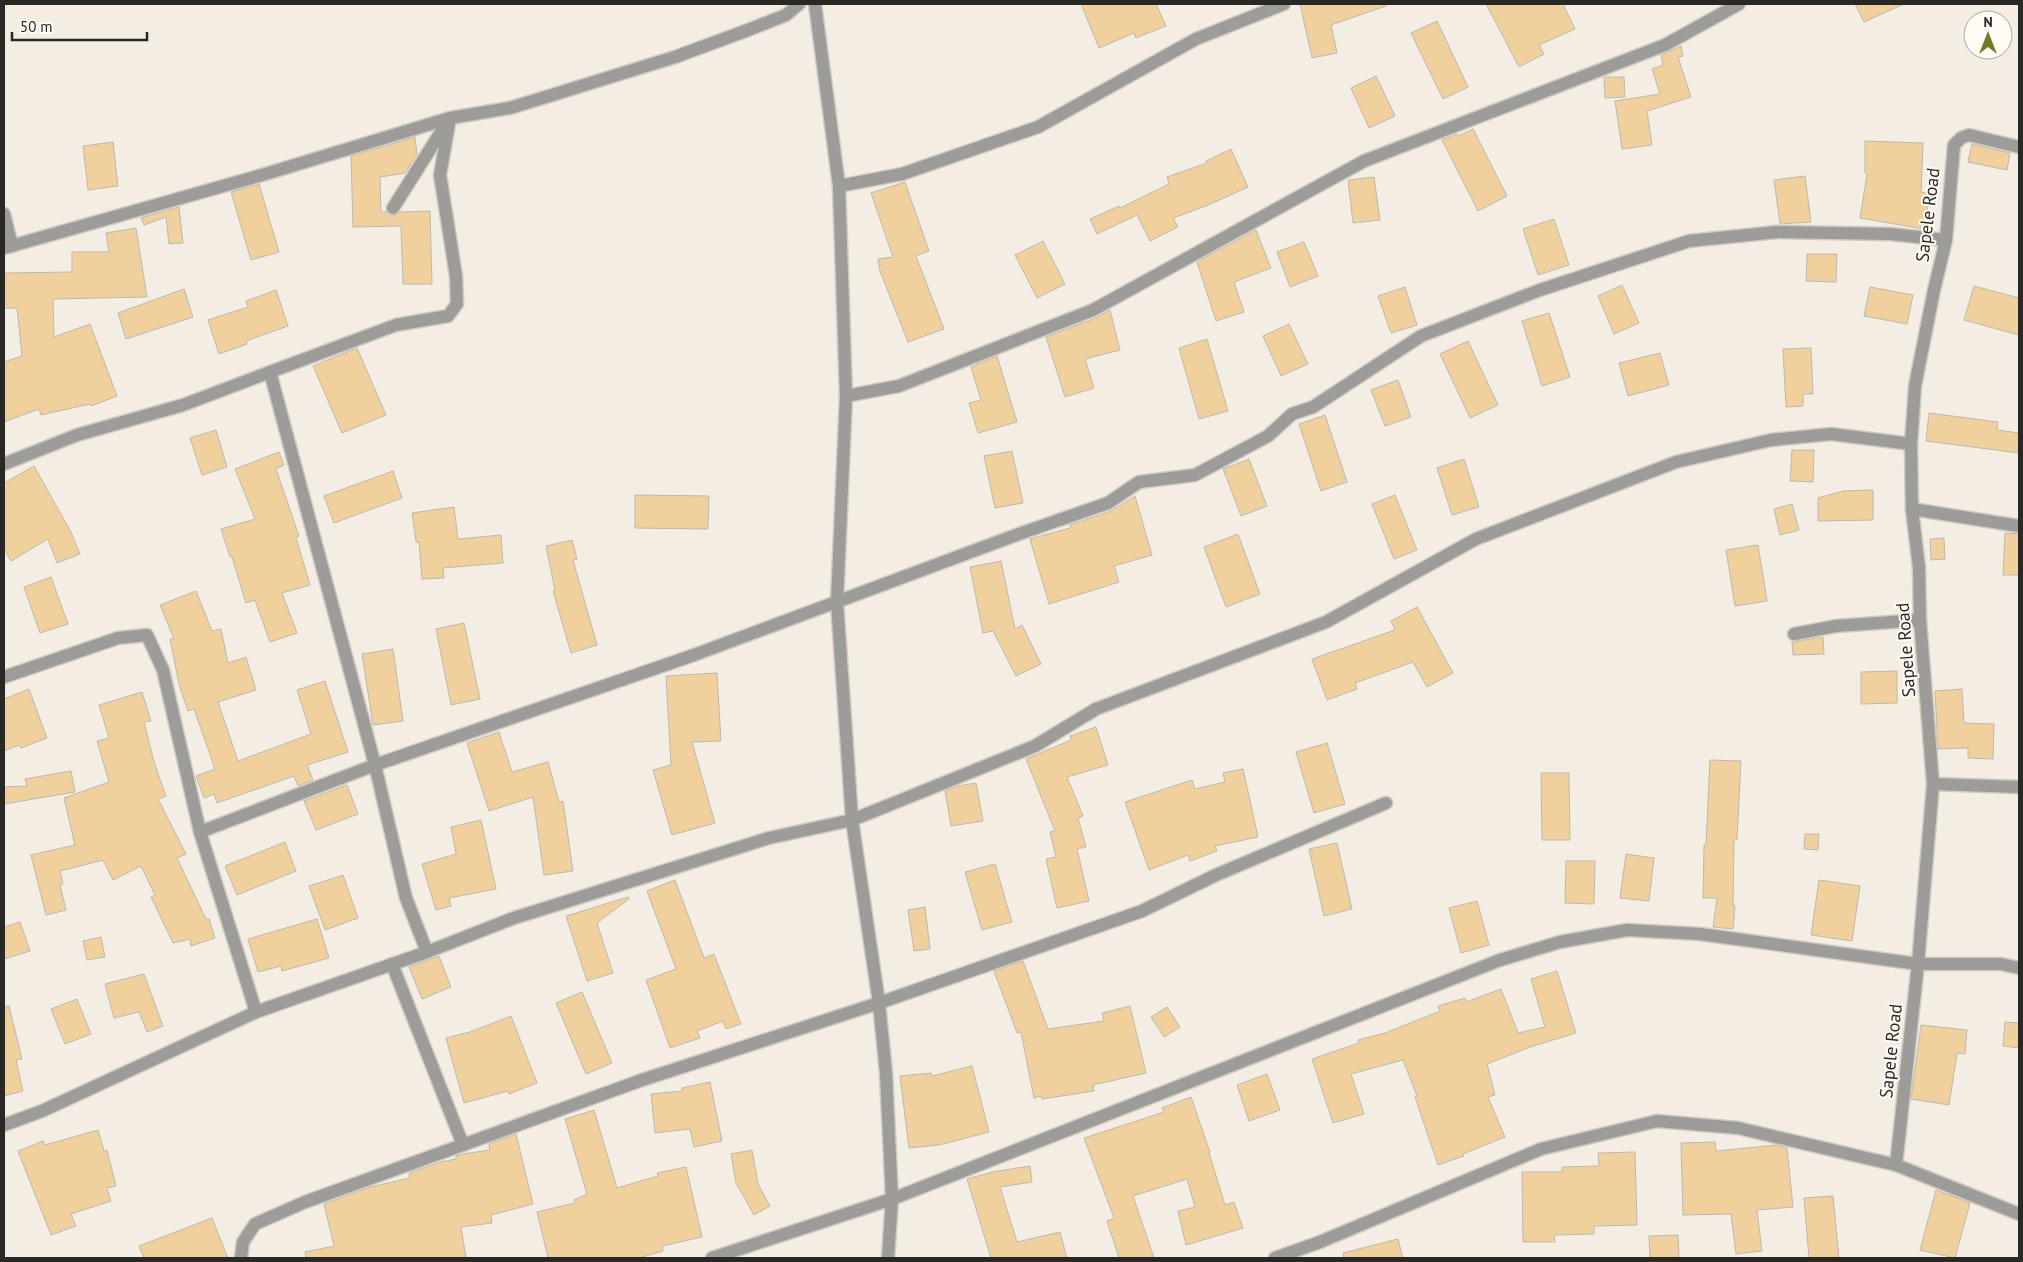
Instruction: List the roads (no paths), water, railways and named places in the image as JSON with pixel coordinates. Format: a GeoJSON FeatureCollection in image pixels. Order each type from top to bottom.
{"type":"FeatureCollection","features":[{"type":"Feature","properties":{"kind":"street"},"geometry":{"type":"LineString","coordinates":[[4,214],[8,247],[262,175],[450,118],[510,108],[675,57],[786,15],[799,4]]}},
{"type":"Feature","properties":{"kind":"street"},"geometry":{"type":"LineString","coordinates":[[815,4],[839,186],[846,396],[837,602],[852,820],[879,1003],[886,1073],[892,1199],[888,1258]]}},
{"type":"Feature","properties":{"kind":"street"},"geometry":{"type":"LineString","coordinates":[[839,186],[902,174],[1038,127],[1196,39],[1284,4]]}},
{"type":"Feature","properties":{"kind":"street"},"geometry":{"type":"LineString","coordinates":[[846,396],[899,386],[1093,310],[1364,161],[1665,44],[1739,4]]}},
{"type":"Feature","properties":{"kind":"street"},"geometry":{"type":"LineString","coordinates":[[392,208],[450,118]]}},
{"type":"Feature","properties":{"kind":"street"},"geometry":{"type":"LineString","coordinates":[[4,464],[77,435],[191,402],[396,325],[448,316],[457,304],[456,276],[440,175],[450,118]]}},
{"type":"Feature","properties":{"kind":"street","name":"Sapele Road"},"geometry":{"type":"LineString","coordinates":[[1896,1165],[1918,964],[1933,784],[1920,620],[1919,568],[1912,509],[1911,444],[1915,386],[1946,240],[1954,145],[1960,138],[1969,136],[2019,147]]}},
{"type":"Feature","properties":{"kind":"street"},"geometry":{"type":"LineString","coordinates":[[200,832],[375,765],[694,655],[1016,535],[1108,503],[1139,482],[1195,475],[1268,436],[1292,414],[1312,407],[1420,336],[1540,290],[1690,241],[1777,232],[1890,234],[1946,240]]}},
{"type":"Feature","properties":{"kind":"street"},"geometry":{"type":"LineString","coordinates":[[270,372],[375,765],[406,898],[427,952]]}},
{"type":"Feature","properties":{"kind":"street"},"geometry":{"type":"LineString","coordinates":[[4,1124],[42,1111],[256,1012],[427,952],[514,918],[759,841],[852,820],[1035,746],[1096,709],[1326,622],[1476,539],[1676,462],[1771,440],[1831,434],[1911,444]]}},
{"type":"Feature","properties":{"kind":"street"},"geometry":{"type":"LineString","coordinates":[[1912,509],[2019,526]]}},
{"type":"Feature","properties":{"kind":"street"},"geometry":{"type":"LineString","coordinates":[[1794,634],[1836,626],[1920,620]]}},
{"type":"Feature","properties":{"kind":"street"},"geometry":{"type":"LineString","coordinates":[[4,677],[118,638],[147,635],[163,670],[200,832],[256,1012]]}},
{"type":"Feature","properties":{"kind":"street"},"geometry":{"type":"LineString","coordinates":[[1933,784],[2019,787]]}},
{"type":"Feature","properties":{"kind":"street"},"geometry":{"type":"LineString","coordinates":[[241,1258],[243,1242],[255,1224],[305,1202],[642,1080],[879,1003],[1142,911],[1216,875],[1386,803]]}},
{"type":"Feature","properties":{"kind":"street"},"geometry":{"type":"LineString","coordinates":[[712,1258],[892,1199],[1500,960],[1560,942],[1627,930],[1700,934],[1918,964],[2001,964],[2019,968]]}},
{"type":"Feature","properties":{"kind":"street"},"geometry":{"type":"LineString","coordinates":[[392,964],[464,1145]]}},
{"type":"Feature","properties":{"kind":"street"},"geometry":{"type":"LineString","coordinates":[[1275,1258],[1320,1242],[1541,1149],[1657,1121],[1738,1128],[1896,1165],[2019,1214]]}}]}
